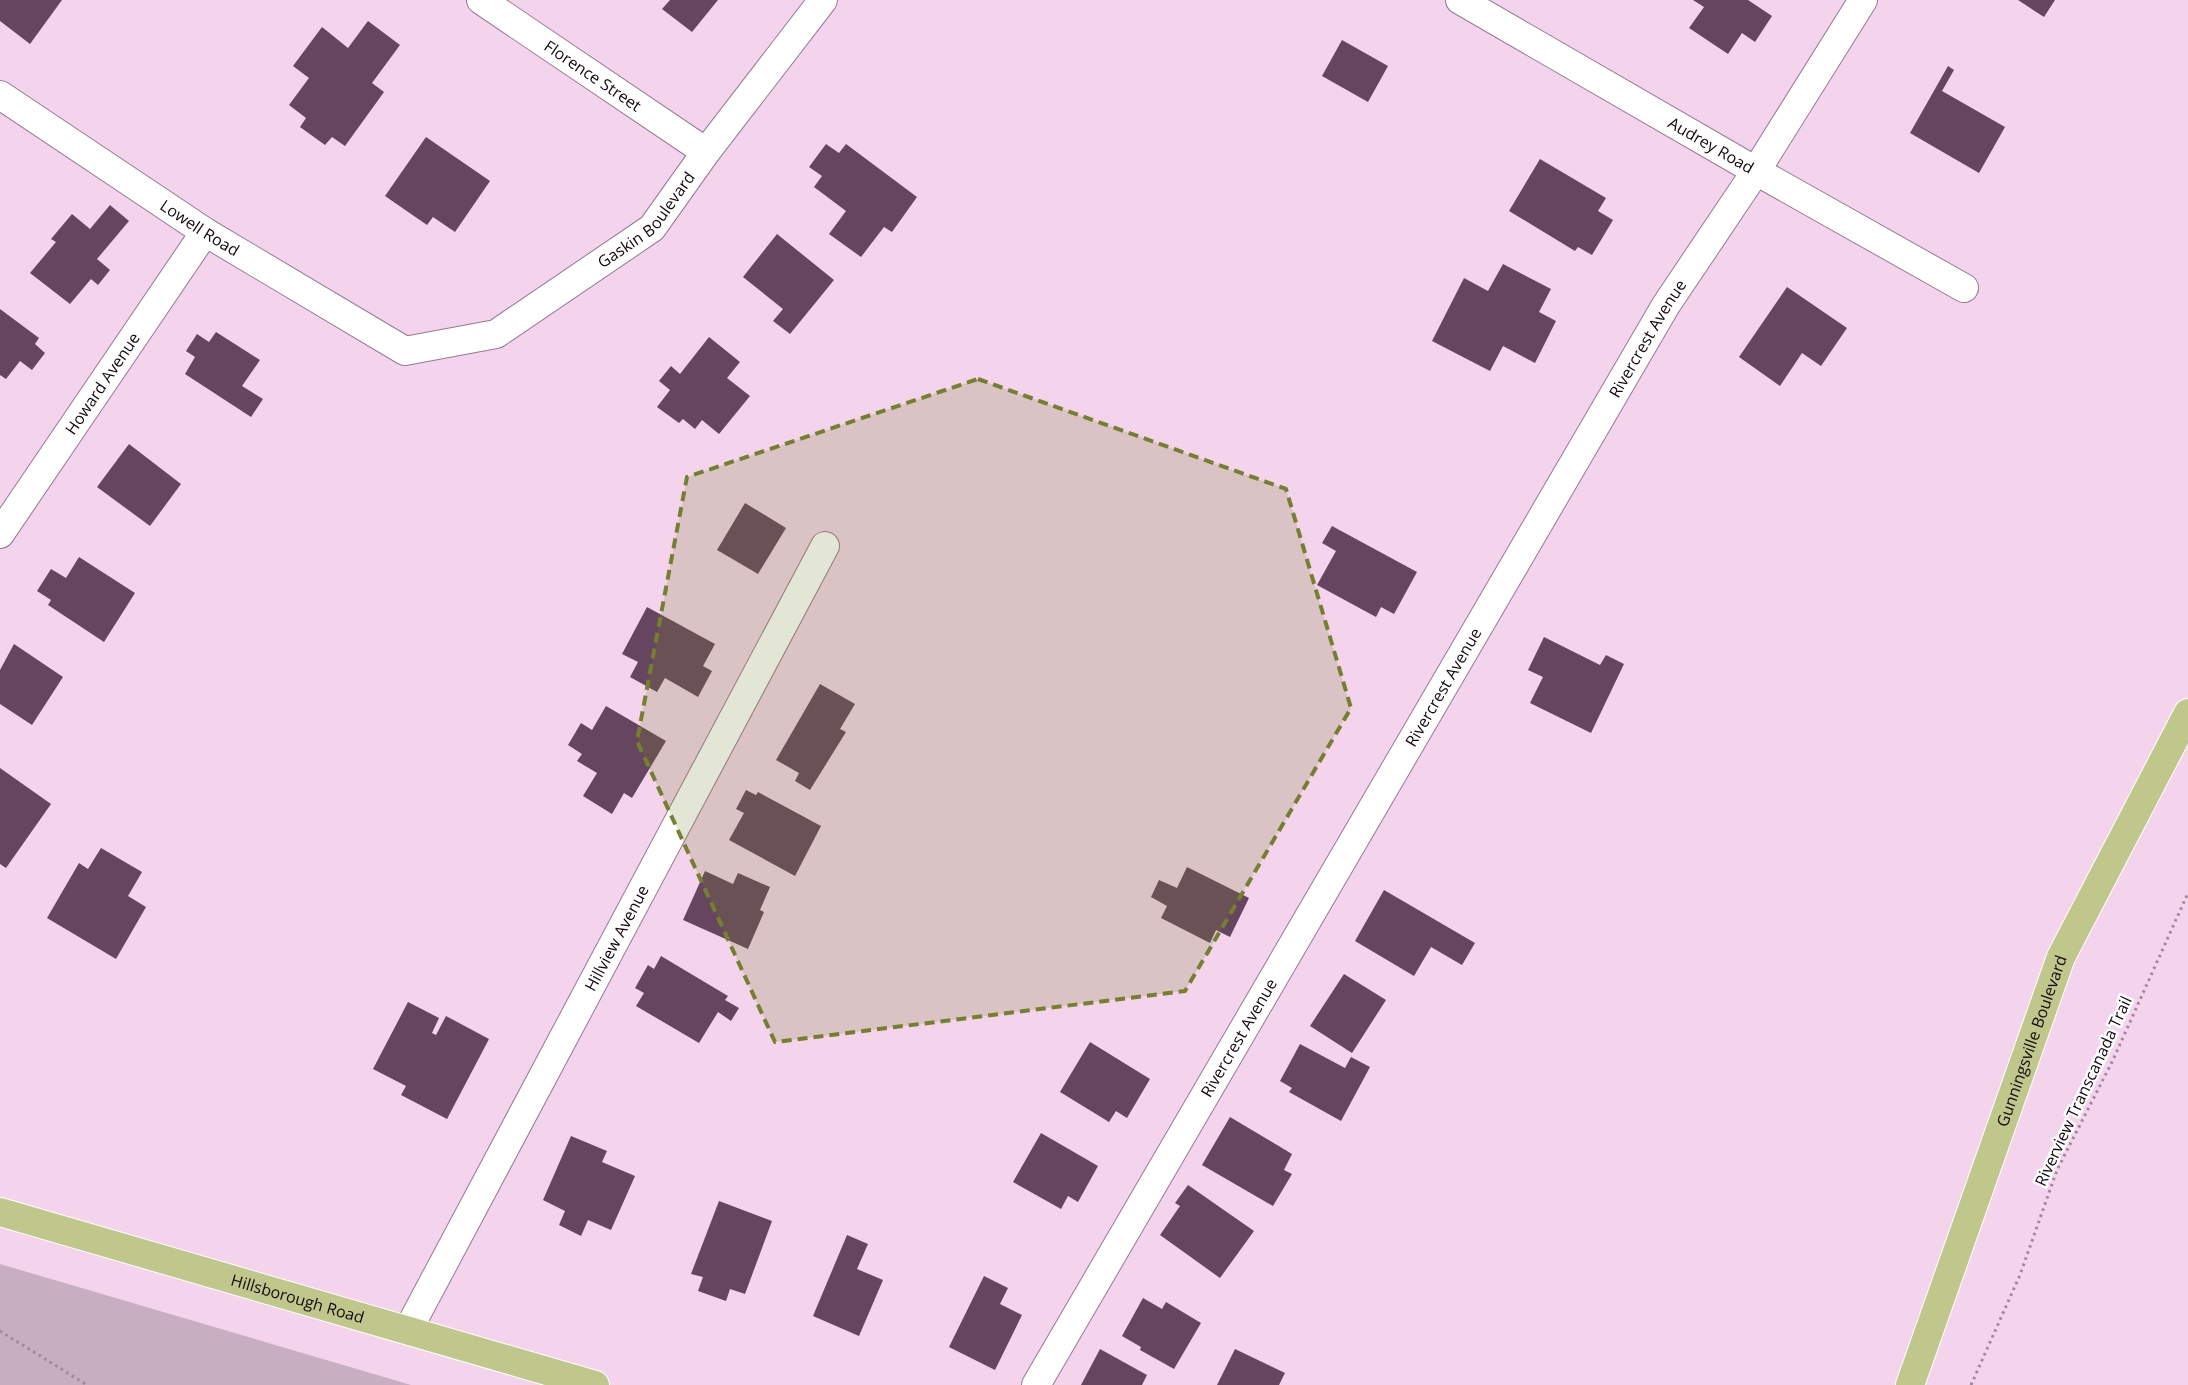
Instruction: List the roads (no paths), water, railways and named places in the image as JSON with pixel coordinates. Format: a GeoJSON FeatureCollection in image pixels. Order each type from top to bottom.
{"type":"FeatureCollection","features":[{"type":"Feature","properties":{"kind":"main road","name":"Gunningsville Boulevard"},"geometry":{"type":"LineString","coordinates":[[1910,1385],[2061,957],[2188,713]]}},
{"type":"Feature","properties":{"kind":"main road","name":"Hillsborough Road"},"geometry":{"type":"LineString","coordinates":[[0,1212],[596,1385]]}},
{"type":"Feature","properties":{"kind":"street","name":"Florence Street"},"geometry":{"type":"LineString","coordinates":[[481,0],[706,152]]}},
{"type":"Feature","properties":{"kind":"street","name":"Gaskin Boulevard"},"geometry":{"type":"LineString","coordinates":[[405,350],[496,334],[652,228],[706,152],[823,0]]}},
{"type":"Feature","properties":{"kind":"street","name":"Audrey Road"},"geometry":{"type":"LineString","coordinates":[[1460,0],[1756,171],[1964,288]]}},
{"type":"Feature","properties":{"kind":"street","name":"Rivercrest Avenue"},"geometry":{"type":"LineString","coordinates":[[1036,1385],[1666,304],[1756,171],[1863,0]]}},
{"type":"Feature","properties":{"kind":"street","name":"Lowell Road"},"geometry":{"type":"LineString","coordinates":[[0,95],[205,232],[405,350]]}},
{"type":"Feature","properties":{"kind":"street","name":"Howard Avenue"},"geometry":{"type":"LineString","coordinates":[[0,534],[205,232]]}},
{"type":"Feature","properties":{"kind":"street","name":"Hillview Avenue"},"geometry":{"type":"LineString","coordinates":[[408,1330],[825,546]]}}]}
